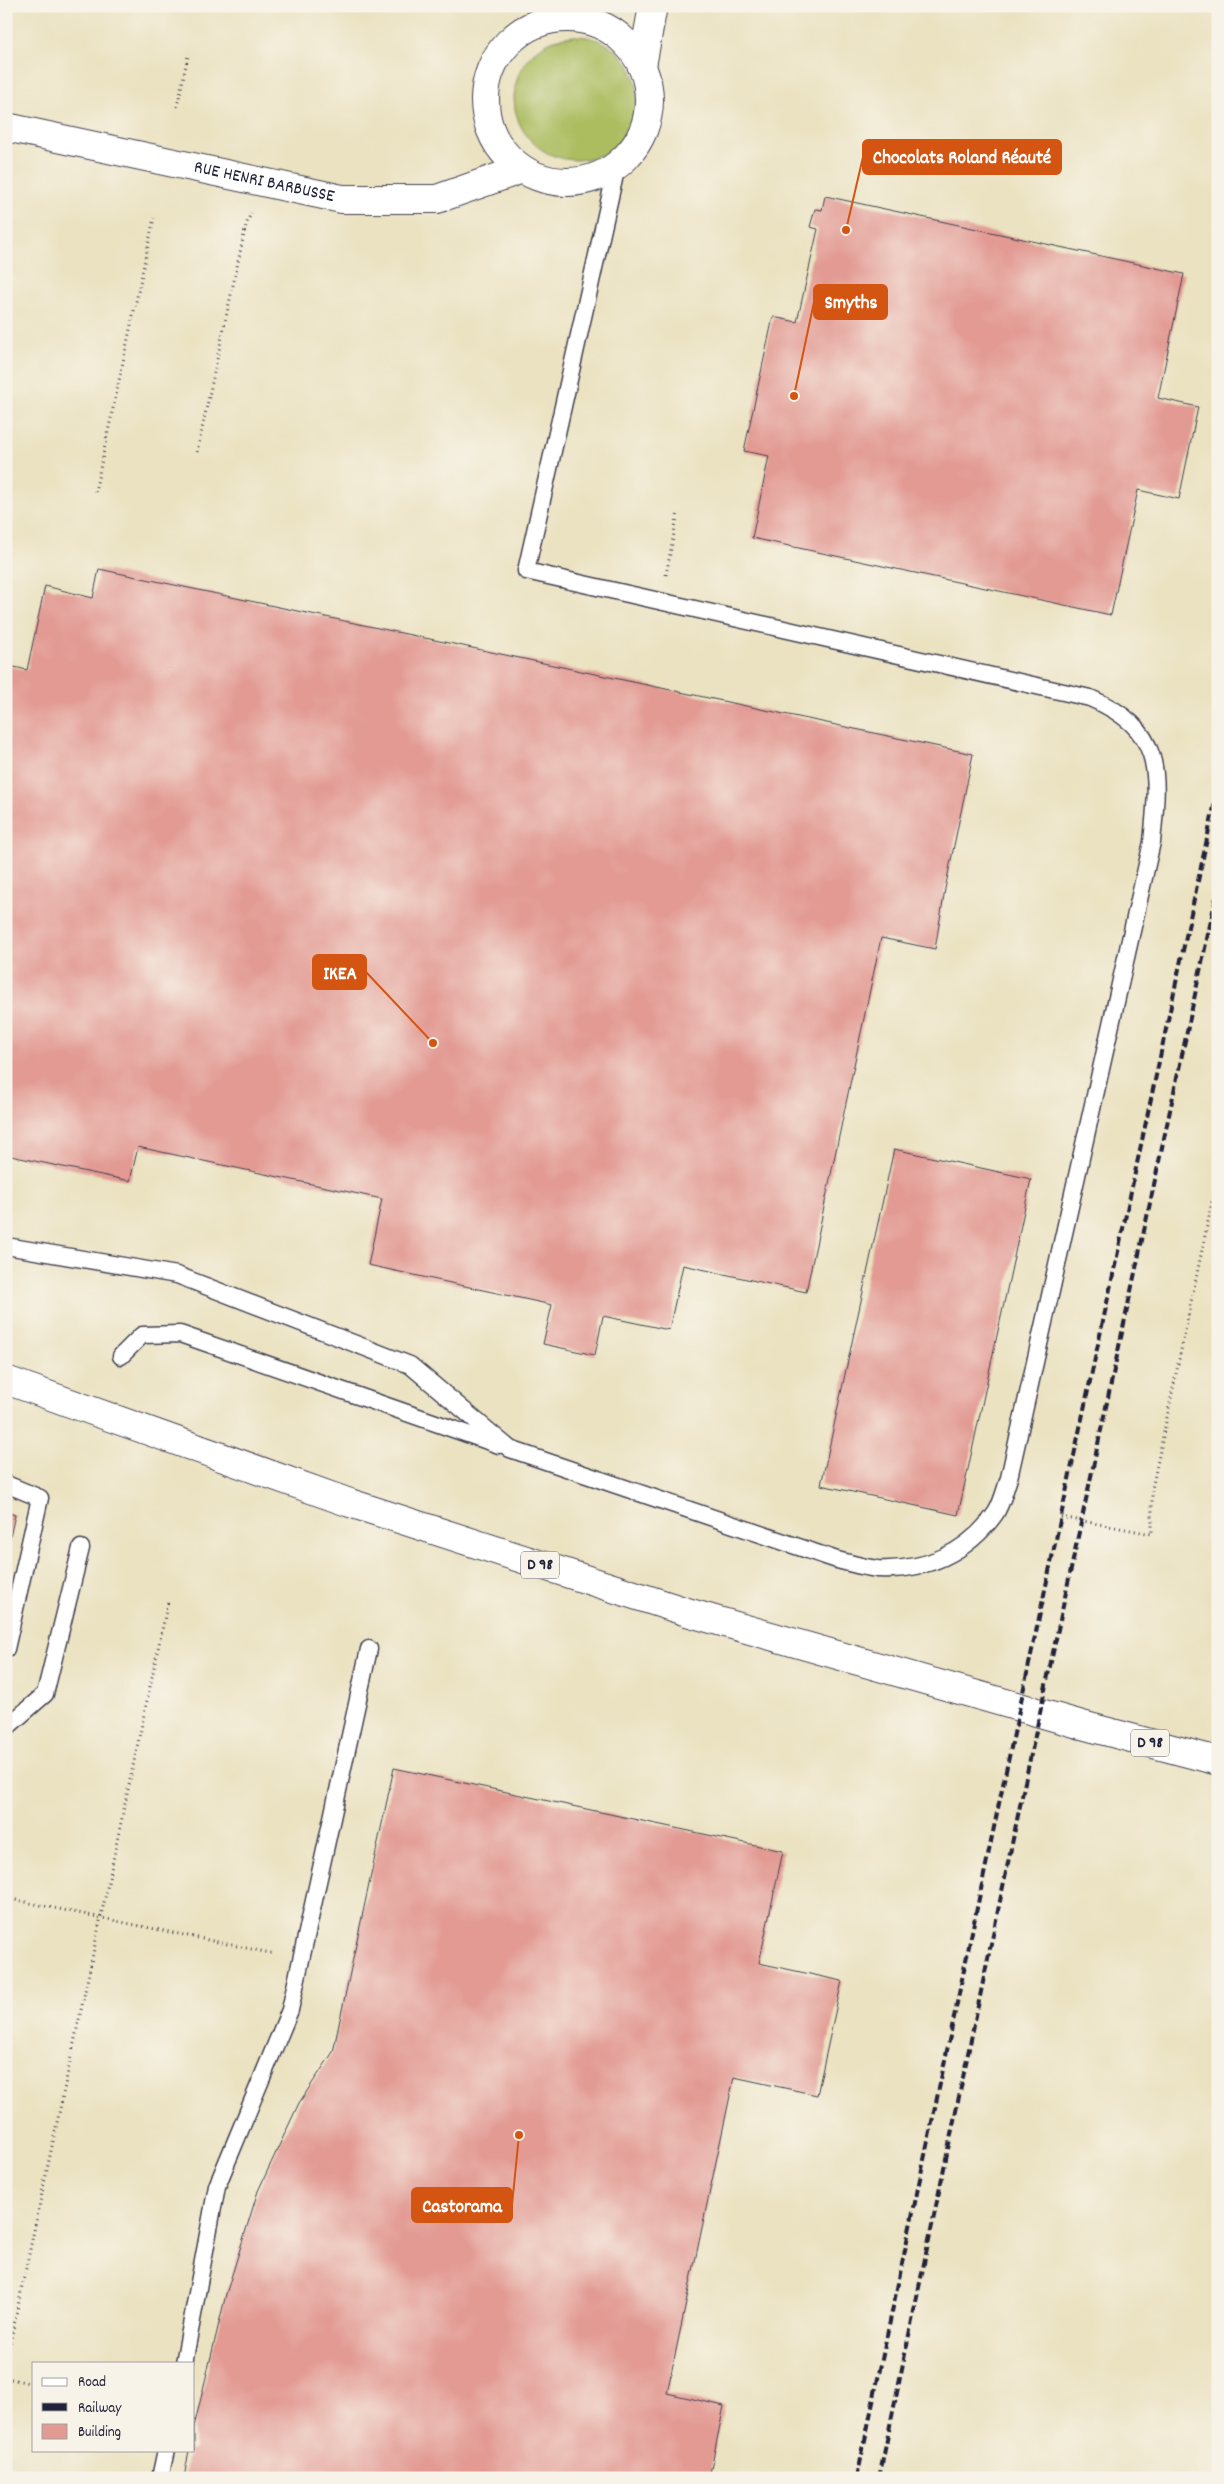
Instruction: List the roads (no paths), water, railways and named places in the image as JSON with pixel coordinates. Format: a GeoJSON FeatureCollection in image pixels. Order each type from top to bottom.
{"type":"FeatureCollection","features":[{"type":"Feature","properties":{"kind":"main road"},"geometry":{"type":"LineString","coordinates":[[642,66],[653,6]]}},
{"type":"Feature","properties":{"kind":"main road"},"geometry":{"type":"LineString","coordinates":[[596,14],[630,46],[642,66],[648,86],[650,107],[644,129],[633,149],[617,166],[595,178],[570,183],[545,180],[522,169],[505,154],[496,141],[486,113],[486,90],[492,67],[504,46],[516,36],[544,21],[596,14]]}},
{"type":"Feature","properties":{"kind":"main road","name":"RUE HENRI BARBUSSE"},"geometry":{"type":"LineString","coordinates":[[6,127],[342,199],[437,199],[522,169]]}},
{"type":"Feature","properties":{"kind":"main road","name":"D 98"},"geometry":{"type":"LineString","coordinates":[[6,1380],[350,1503],[687,1612],[1082,1725],[1218,1761]]}},
{"type":"Feature","properties":{"kind":"lane"},"geometry":{"type":"LineString","coordinates":[[121,1356],[142,1335],[180,1334],[837,1560],[877,1569],[910,1568],[933,1563],[953,1553],[974,1537],[996,1512],[1009,1478],[1152,842],[1158,791],[1155,764],[1147,744],[1134,724],[1114,708],[1090,698],[662,600],[526,571],[617,166]]}},
{"type":"Feature","properties":{"kind":"lane"},"geometry":{"type":"LineString","coordinates":[[6,1246],[177,1275],[410,1365],[510,1449]]}},
{"type":"Feature","properties":{"kind":"lane"},"geometry":{"type":"LineString","coordinates":[[6,1484],[40,1498],[6,1649]]}},
{"type":"Feature","properties":{"kind":"lane"},"geometry":{"type":"LineString","coordinates":[[6,1728],[45,1694],[81,1548]]}},
{"type":"Feature","properties":{"kind":"lane"},"geometry":{"type":"LineString","coordinates":[[184,2362],[217,2186],[290,2010],[370,1649]]}},
{"type":"Feature","properties":{"kind":"lane"},"geometry":{"type":"LineString","coordinates":[[160,2478],[166,2452]]}},
{"type":"Feature","properties":{"kind":"railway"},"geometry":{"type":"LineString","coordinates":[[857,2478],[1001,1794],[1218,788]]}},
{"type":"Feature","properties":{"kind":"railway"},"geometry":{"type":"LineString","coordinates":[[879,2478],[1022,1796],[1218,888]]}},
{"type":"Feature","properties":{"kind":"place","name":"Chocolats Roland Réauté"},"geometry":{"type":"Point","coordinates":[846,230]}},
{"type":"Feature","properties":{"kind":"place","name":"Smyths"},"geometry":{"type":"Point","coordinates":[794,396]}},
{"type":"Feature","properties":{"kind":"place","name":"IKEA"},"geometry":{"type":"Point","coordinates":[433,1043]}},
{"type":"Feature","properties":{"kind":"place","name":"Castorama"},"geometry":{"type":"Point","coordinates":[519,2135]}}]}
